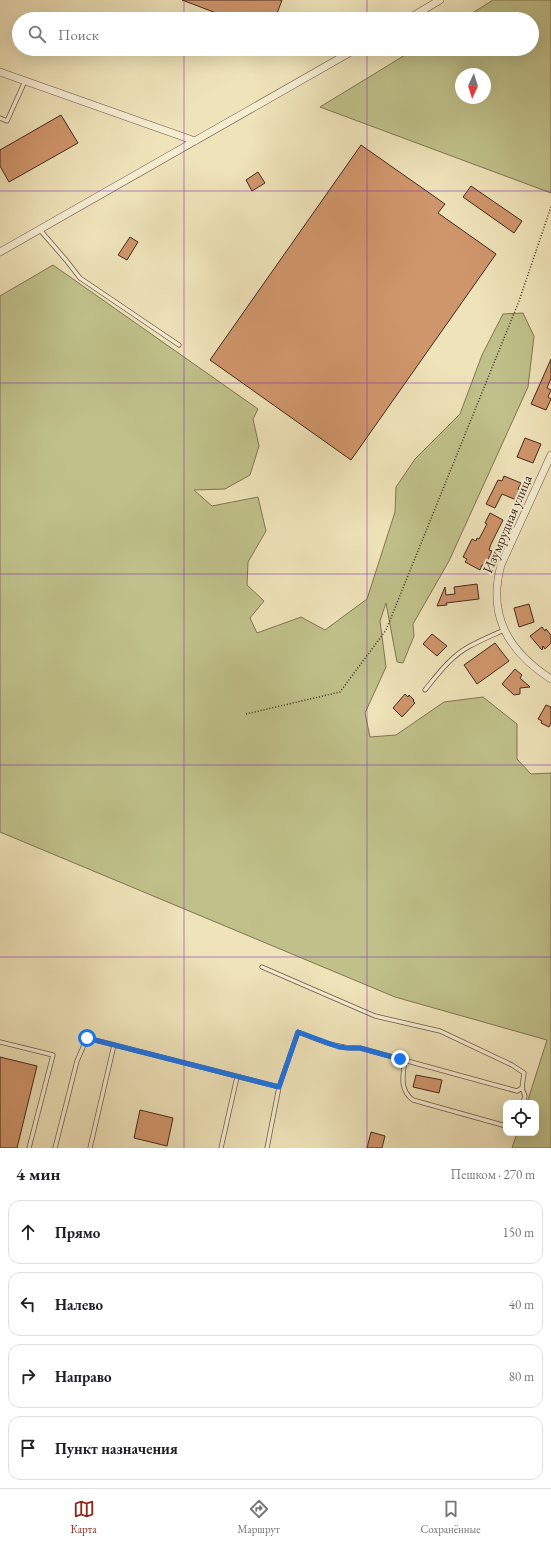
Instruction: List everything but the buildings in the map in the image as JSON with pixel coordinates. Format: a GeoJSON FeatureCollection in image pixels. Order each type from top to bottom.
{"type":"FeatureCollection","features":[{"type":"Feature","properties":{"kind":"street"},"geometry":{"type":"LineString","coordinates":[[420,12],[440,0]]}},
{"type":"Feature","properties":{"kind":"street"},"geometry":{"type":"LineString","coordinates":[[0,252],[344,56]]}},
{"type":"Feature","properties":{"kind":"street"},"geometry":{"type":"LineString","coordinates":[[0,72],[195,141]]}},
{"type":"Feature","properties":{"kind":"street","name":"Изумрудная улица"},"geometry":{"type":"LineString","coordinates":[[551,455],[499,571],[496,581],[498,614],[504,630],[515,647],[536,670],[551,680]]}},
{"type":"Feature","properties":{"kind":"lane"},"geometry":{"type":"LineString","coordinates":[[0,118],[7,121],[25,81]]}},
{"type":"Feature","properties":{"kind":"lane"},"geometry":{"type":"LineString","coordinates":[[40,230],[80,278],[179,345]]}},
{"type":"Feature","properties":{"kind":"lane"},"geometry":{"type":"LineString","coordinates":[[425,690],[443,668],[457,655],[469,646],[504,630]]}},
{"type":"Feature","properties":{"kind":"lane"},"geometry":{"type":"LineString","coordinates":[[262,967],[376,1016],[440,1031],[512,1065],[524,1073],[522,1088],[525,1096],[524,1100]]}},
{"type":"Feature","properties":{"kind":"lane"},"geometry":{"type":"LineString","coordinates":[[267,1148],[279,1087],[298,1032],[339,1047],[360,1048],[517,1091],[522,1088]]}},
{"type":"Feature","properties":{"kind":"lane"},"geometry":{"type":"LineString","coordinates":[[55,1148],[77,1061],[87,1038],[279,1087]]}},
{"type":"Feature","properties":{"kind":"lane"},"geometry":{"type":"LineString","coordinates":[[0,1042],[53,1055],[29,1148]]}},
{"type":"Feature","properties":{"kind":"lane"},"geometry":{"type":"LineString","coordinates":[[90,1148],[114,1045]]}},
{"type":"Feature","properties":{"kind":"lane"},"geometry":{"type":"LineString","coordinates":[[405,1060],[402,1080],[407,1096],[413,1100],[503,1125]]}},
{"type":"Feature","properties":{"kind":"lane"},"geometry":{"type":"LineString","coordinates":[[221,1148],[237,1077]]}},
{"type":"Feature","properties":{"kind":"path"},"geometry":{"type":"LineString","coordinates":[[246,714],[340,692],[386,630],[519,301],[551,207]]}},
{"type":"Feature","properties":{"kind":"green space"},"geometry":{"type":"Polygon","coordinates":[[[493,0],[551,0],[551,193],[320,107],[404,56],[539,56],[539,12],[474,12],[493,0]]]}},
{"type":"Feature","properties":{"kind":"green space"},"geometry":{"type":"Polygon","coordinates":[[[53,265],[258,409],[253,419],[259,446],[250,475],[225,489],[194,490],[212,506],[258,497],[266,531],[248,562],[247,585],[264,601],[250,618],[257,633],[301,617],[325,630],[367,599],[395,512],[396,487],[415,459],[460,414],[482,355],[503,314],[523,313],[534,336],[528,387],[449,561],[413,624],[414,636],[403,663],[397,662],[386,603],[380,621],[386,667],[365,713],[370,737],[396,735],[444,702],[483,697],[517,724],[517,759],[531,774],[551,773],[551,1148],[512,1148],[516,1136],[539,1136],[539,1100],[528,1100],[547,1040],[395,997],[0,832],[0,296],[53,265]]]}},
{"type":"Feature","properties":{"kind":"route"},"geometry":{"type":"LineString","coordinates":[[87,1038],[279,1087],[298,1032],[339,1047],[360,1048],[400,1059]]}}]}
